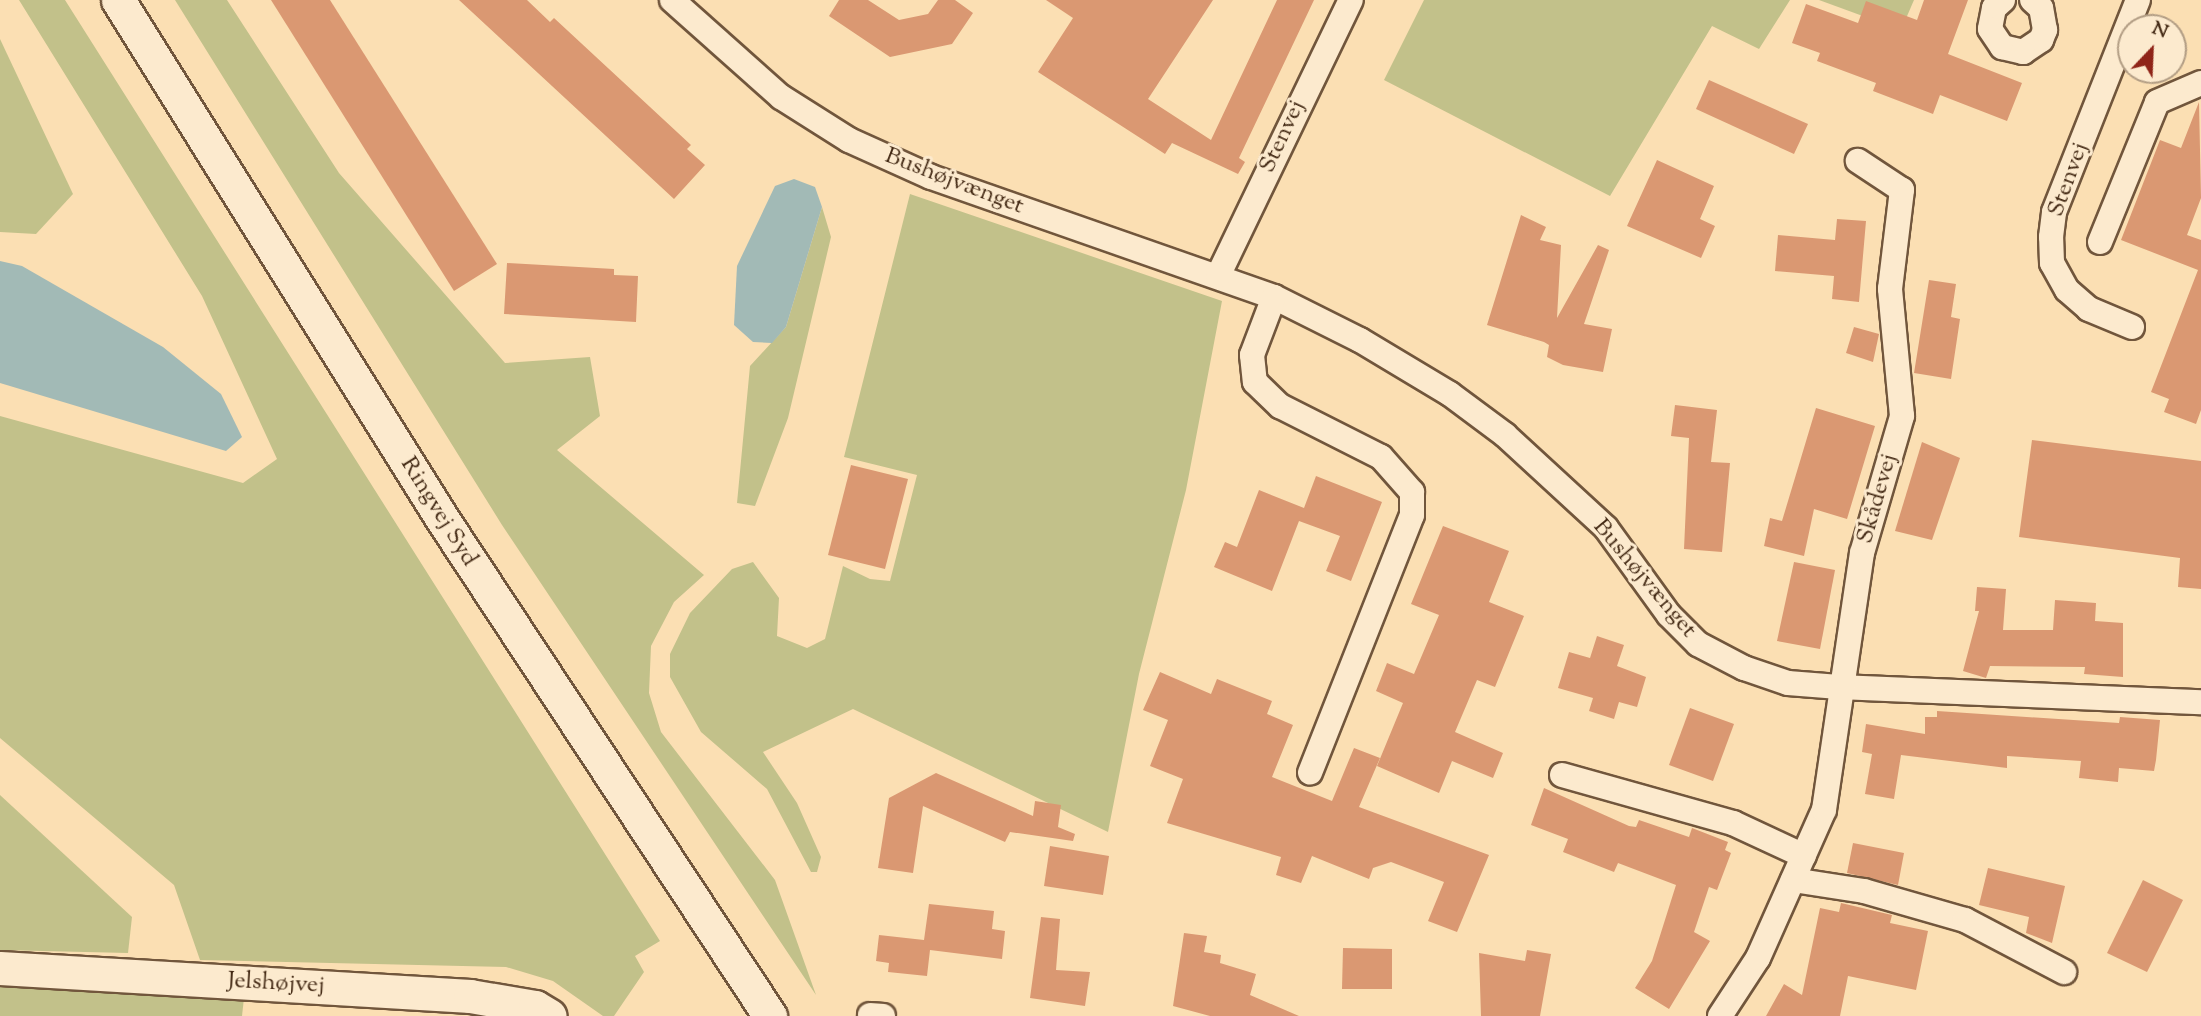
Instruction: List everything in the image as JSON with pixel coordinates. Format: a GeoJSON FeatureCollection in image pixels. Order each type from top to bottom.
{"type":"FeatureCollection","features":[{"type":"Feature","properties":{"kind":"main road","name":"Ringvej Syd"},"geometry":{"type":"LineString","coordinates":[[118,0],[441,517],[769,1016]]}},
{"type":"Feature","properties":{"kind":"main road","name":"Jelshøjvej"},"geometry":{"type":"LineString","coordinates":[[0,968],[470,996],[535,1007],[550,1016]]}},
{"type":"Feature","properties":{"kind":"street","name":"Bushøjvænget"},"geometry":{"type":"LineString","coordinates":[[672,0],[781,97],[849,140],[931,177],[1273,297],[1360,340],[1450,394],[1505,435],[1606,528],[1669,615],[1698,644],[1788,683],[2201,702]]}},
{"type":"Feature","properties":{"kind":"street","name":"Stenvej"},"geometry":{"type":"LineString","coordinates":[[1218,276],[1351,0]]}},
{"type":"Feature","properties":{"kind":"street"},"geometry":{"type":"LineString","coordinates":[[2003,0],[1994,8],[1990,29],[2002,47],[2013,52],[2033,48],[2045,30],[2042,8],[2033,0]]}},
{"type":"Feature","properties":{"kind":"street","name":"Stenvej"},"geometry":{"type":"LineString","coordinates":[[2132,327],[2089,309],[2067,290],[2052,263],[2051,237],[2054,212],[2138,0]]}},
{"type":"Feature","properties":{"kind":"street"},"geometry":{"type":"LineString","coordinates":[[2100,242],[2157,102],[2201,83]]}},
{"type":"Feature","properties":{"kind":"street","name":"Skådevej"},"geometry":{"type":"LineString","coordinates":[[1720,1016],[1758,958],[1824,810],[1839,687],[1862,553],[1902,416],[1890,289],[1902,190],[1858,161]]}},
{"type":"Feature","properties":{"kind":"street"},"geometry":{"type":"LineString","coordinates":[[1273,297],[1252,355],[1255,383],[1280,406],[1381,457],[1412,492],[1412,516],[1310,772]]}},
{"type":"Feature","properties":{"kind":"street"},"geometry":{"type":"LineString","coordinates":[[1562,775],[1733,823],[1804,856]]}},
{"type":"Feature","properties":{"kind":"street"},"geometry":{"type":"LineString","coordinates":[[1793,880],[1864,891],[1965,920],[2064,972]]}},
{"type":"Feature","properties":{"kind":"shaded area"},"geometry":{"type":"Polygon","coordinates":[[[19,0],[65,0],[660,941],[635,956],[644,972],[614,1016],[603,1016],[553,981],[506,967],[200,960],[174,885],[0,738],[0,416],[243,483],[277,459],[202,296],[19,0]]]}},
{"type":"Feature","properties":{"kind":"shaded area"},"geometry":{"type":"Polygon","coordinates":[[[175,0],[227,0],[339,173],[505,363],[590,357],[600,416],[557,450],[704,575],[674,602],[651,646],[649,693],[661,732],[775,880],[816,995],[502,525],[175,0]]]}},
{"type":"Feature","properties":{"kind":"shaded area"},"geometry":{"type":"Polygon","coordinates":[[[1424,0],[1790,0],[1759,49],[1712,26],[1610,196],[1384,80],[1424,0]]]}},
{"type":"Feature","properties":{"kind":"shaded area"},"geometry":{"type":"Polygon","coordinates":[[[1819,0],[1914,0],[1901,30],[1819,0]]]}},
{"type":"Feature","properties":{"kind":"shaded area"},"geometry":{"type":"Polygon","coordinates":[[[0,39],[73,194],[36,234],[0,232],[0,39]]]}},
{"type":"Feature","properties":{"kind":"shaded area"},"geometry":{"type":"Polygon","coordinates":[[[910,194],[1222,301],[1186,490],[1139,674],[1108,832],[853,709],[763,752],[797,803],[821,857],[817,872],[811,872],[767,789],[701,732],[670,677],[670,654],[690,613],[732,569],[753,562],[779,598],[777,636],[807,648],[825,639],[843,566],[870,579],[890,581],[917,475],[844,457],[910,194]]]}},
{"type":"Feature","properties":{"kind":"shaded area"},"geometry":{"type":"Polygon","coordinates":[[[822,207],[831,237],[788,418],[755,506],[737,503],[750,366],[786,327],[822,207]]]}},
{"type":"Feature","properties":{"kind":"shaded area"},"geometry":{"type":"Polygon","coordinates":[[[0,795],[132,917],[128,953],[0,950],[0,795]]]}},
{"type":"Feature","properties":{"kind":"shaded area"},"geometry":{"type":"Polygon","coordinates":[[[0,987],[244,998],[242,1016],[0,1016],[0,987]]]}},
{"type":"Feature","properties":{"kind":"water"},"geometry":{"type":"Polygon","coordinates":[[[794,179],[815,187],[822,207],[786,327],[772,343],[753,342],[734,325],[737,266],[775,186],[794,179]]]}},
{"type":"Feature","properties":{"kind":"water"},"geometry":{"type":"Polygon","coordinates":[[[0,261],[22,266],[163,347],[221,394],[242,437],[226,451],[0,383],[0,261]]]}},
{"type":"Feature","properties":{"kind":"building"},"geometry":{"type":"Polygon","coordinates":[[[271,0],[330,0],[497,264],[454,291],[271,0]]]}},
{"type":"Feature","properties":{"kind":"building"},"geometry":{"type":"Polygon","coordinates":[[[459,0],[527,0],[550,22],[554,18],[691,145],[687,149],[705,165],[674,199],[459,0]]]}},
{"type":"Feature","properties":{"kind":"building"},"geometry":{"type":"Polygon","coordinates":[[[839,0],[868,0],[899,20],[928,14],[938,0],[955,0],[973,13],[952,44],[890,57],[829,16],[839,0]]]}},
{"type":"Feature","properties":{"kind":"building"},"geometry":{"type":"Polygon","coordinates":[[[1046,0],[1213,0],[1148,99],[1211,140],[1277,0],[1314,0],[1239,158],[1245,162],[1238,174],[1172,143],[1165,154],[1038,72],[1073,18],[1046,0]]]}},
{"type":"Feature","properties":{"kind":"building"},"geometry":{"type":"Polygon","coordinates":[[[1924,0],[1968,0],[1948,54],[2022,83],[2007,121],[1940,95],[1933,114],[1873,91],[1876,83],[1817,61],[1820,53],[1792,43],[1806,4],[1858,23],[1866,1],[1917,20],[1924,0]]]}},
{"type":"Feature","properties":{"kind":"building"},"geometry":{"type":"Polygon","coordinates":[[[1709,80],[1808,124],[1794,154],[1696,109],[1709,80]]]}},
{"type":"Feature","properties":{"kind":"building"},"geometry":{"type":"Polygon","coordinates":[[[2199,102],[2201,198],[2187,235],[2201,240],[2201,410],[2196,424],[2164,412],[2169,399],[2151,392],[2198,270],[2121,240],[2160,140],[2181,148],[2199,102]]]}},
{"type":"Feature","properties":{"kind":"building"},"geometry":{"type":"Polygon","coordinates":[[[1657,160],[1714,186],[1700,219],[1715,226],[1701,258],[1627,226],[1657,160]]]}},
{"type":"Feature","properties":{"kind":"building"},"geometry":{"type":"Polygon","coordinates":[[[1521,215],[1546,227],[1540,240],[1561,245],[1557,318],[1598,245],[1609,250],[1584,324],[1612,329],[1603,372],[1563,365],[1547,357],[1549,345],[1544,342],[1487,325],[1521,215]]]}},
{"type":"Feature","properties":{"kind":"building"},"geometry":{"type":"Polygon","coordinates":[[[1837,219],[1866,221],[1859,302],[1832,299],[1834,276],[1775,271],[1778,235],[1835,240],[1837,219]]]}},
{"type":"Feature","properties":{"kind":"building"},"geometry":{"type":"Polygon","coordinates":[[[507,263],[614,269],[614,275],[638,276],[636,322],[504,314],[507,263]]]}},
{"type":"Feature","properties":{"kind":"building"},"geometry":{"type":"Polygon","coordinates":[[[1929,280],[1956,284],[1951,317],[1960,319],[1951,379],[1914,373],[1929,280]]]}},
{"type":"Feature","properties":{"kind":"building"},"geometry":{"type":"Polygon","coordinates":[[[1854,327],[1879,334],[1873,362],[1846,353],[1854,327]]]}},
{"type":"Feature","properties":{"kind":"building"},"geometry":{"type":"Polygon","coordinates":[[[1675,405],[1717,410],[1711,462],[1730,463],[1722,552],[1684,549],[1689,438],[1671,436],[1675,405]]]}},
{"type":"Feature","properties":{"kind":"building"},"geometry":{"type":"Polygon","coordinates":[[[1816,408],[1875,426],[1847,519],[1814,509],[1804,556],[1764,546],[1770,518],[1782,521],[1816,408]]]}},
{"type":"Feature","properties":{"kind":"building"},"geometry":{"type":"Polygon","coordinates":[[[2032,440],[2201,461],[2201,589],[2178,587],[2180,558],[2019,537],[2032,440]]]}},
{"type":"Feature","properties":{"kind":"building"},"geometry":{"type":"Polygon","coordinates":[[[1922,442],[1960,458],[1932,540],[1895,531],[1922,442]]]}},
{"type":"Feature","properties":{"kind":"building"},"geometry":{"type":"Polygon","coordinates":[[[851,465],[908,479],[885,569],[828,555],[851,465]]]}},
{"type":"Feature","properties":{"kind":"building"},"geometry":{"type":"Polygon","coordinates":[[[1316,476],[1382,502],[1351,581],[1326,571],[1340,536],[1299,521],[1272,591],[1214,567],[1225,542],[1237,547],[1259,490],[1304,508],[1316,476]]]}},
{"type":"Feature","properties":{"kind":"building"},"geometry":{"type":"Polygon","coordinates":[[[1443,526],[1509,551],[1489,602],[1524,616],[1495,687],[1477,680],[1455,732],[1503,753],[1493,778],[1452,761],[1439,793],[1377,766],[1403,703],[1376,691],[1387,663],[1414,674],[1439,615],[1411,604],[1443,526]]]}},
{"type":"Feature","properties":{"kind":"building"},"geometry":{"type":"Polygon","coordinates":[[[1794,562],[1835,570],[1820,649],[1777,641],[1794,562]]]}},
{"type":"Feature","properties":{"kind":"building"},"geometry":{"type":"Polygon","coordinates":[[[1977,587],[2006,589],[2003,630],[2053,630],[2055,600],[2096,603],[2095,621],[2123,623],[2123,677],[2084,674],[2085,667],[1990,666],[1986,678],[1963,671],[1979,611],[1975,611],[1977,587]]]}},
{"type":"Feature","properties":{"kind":"building"},"geometry":{"type":"Polygon","coordinates":[[[1597,636],[1624,645],[1617,666],[1646,677],[1637,707],[1619,702],[1614,719],[1589,711],[1593,698],[1558,688],[1569,652],[1590,658],[1597,636]]]}},
{"type":"Feature","properties":{"kind":"building"},"geometry":{"type":"Polygon","coordinates":[[[1160,672],[1211,694],[1217,679],[1272,701],[1267,714],[1293,725],[1272,777],[1332,801],[1354,748],[1380,758],[1359,807],[1489,855],[1457,932],[1428,921],[1444,882],[1391,862],[1373,868],[1369,879],[1312,856],[1301,883],[1276,875],[1281,857],[1167,823],[1183,779],[1150,766],[1168,720],[1143,710],[1160,672]]]}},
{"type":"Feature","properties":{"kind":"building"},"geometry":{"type":"Polygon","coordinates":[[[1690,708],[1734,724],[1713,781],[1669,765],[1690,708]]]}},
{"type":"Feature","properties":{"kind":"building"},"geometry":{"type":"Polygon","coordinates":[[[1937,711],[2119,723],[2120,717],[2160,720],[2154,771],[2119,768],[2118,782],[2079,778],[2081,761],[2007,756],[2007,768],[1901,755],[1894,799],[1865,794],[1872,754],[1862,752],[1866,724],[1925,734],[1925,717],[1937,717],[1937,711]]]}},
{"type":"Feature","properties":{"kind":"building"},"geometry":{"type":"Polygon","coordinates":[[[936,773],[1033,816],[1035,801],[1061,805],[1058,827],[1075,834],[1073,841],[1010,832],[1005,842],[923,806],[913,873],[878,868],[889,798],[936,773]]]}},
{"type":"Feature","properties":{"kind":"building"},"geometry":{"type":"Polygon","coordinates":[[[1544,788],[1629,826],[1636,827],[1639,820],[1689,837],[1692,828],[1728,842],[1725,850],[1731,853],[1717,890],[1709,887],[1694,932],[1710,941],[1669,1009],[1635,988],[1652,961],[1676,885],[1618,863],[1614,872],[1563,852],[1568,839],[1531,825],[1544,788]]]}},
{"type":"Feature","properties":{"kind":"building"},"geometry":{"type":"Polygon","coordinates":[[[1853,843],[1904,853],[1898,885],[1847,873],[1853,843]]]}},
{"type":"Feature","properties":{"kind":"building"},"geometry":{"type":"Polygon","coordinates":[[[1050,846],[1109,856],[1103,895],[1044,886],[1050,846]]]}},
{"type":"Feature","properties":{"kind":"building"},"geometry":{"type":"Polygon","coordinates":[[[1988,868],[2065,886],[2052,943],[2026,933],[2029,917],[1979,905],[1988,868]]]}},
{"type":"Feature","properties":{"kind":"building"},"geometry":{"type":"Polygon","coordinates":[[[2143,880],[2183,900],[2147,972],[2107,953],[2143,880]]]}},
{"type":"Feature","properties":{"kind":"building"},"geometry":{"type":"Polygon","coordinates":[[[1841,903],[1892,915],[1890,923],[1928,931],[1916,990],[1848,976],[1840,1016],[1766,1016],[1784,984],[1802,995],[1820,908],[1839,912],[1841,903]]]}},
{"type":"Feature","properties":{"kind":"building"},"geometry":{"type":"Polygon","coordinates":[[[929,904],[994,911],[992,929],[1005,931],[1002,959],[930,950],[927,976],[888,972],[889,963],[876,961],[879,935],[924,940],[929,904]]]}},
{"type":"Feature","properties":{"kind":"building"},"geometry":{"type":"Polygon","coordinates":[[[1041,917],[1060,919],[1056,970],[1090,972],[1085,1006],[1030,998],[1041,917]]]}},
{"type":"Feature","properties":{"kind":"building"},"geometry":{"type":"Polygon","coordinates":[[[1184,933],[1207,936],[1204,952],[1221,955],[1220,963],[1256,974],[1250,995],[1299,1016],[1210,1016],[1173,1006],[1184,933]]]}},
{"type":"Feature","properties":{"kind":"building"},"geometry":{"type":"Polygon","coordinates":[[[1343,948],[1392,949],[1392,989],[1342,989],[1343,948]]]}},
{"type":"Feature","properties":{"kind":"building"},"geometry":{"type":"Polygon","coordinates":[[[1527,950],[1551,954],[1540,1016],[1481,1016],[1479,953],[1525,961],[1527,950]]]}}]}
